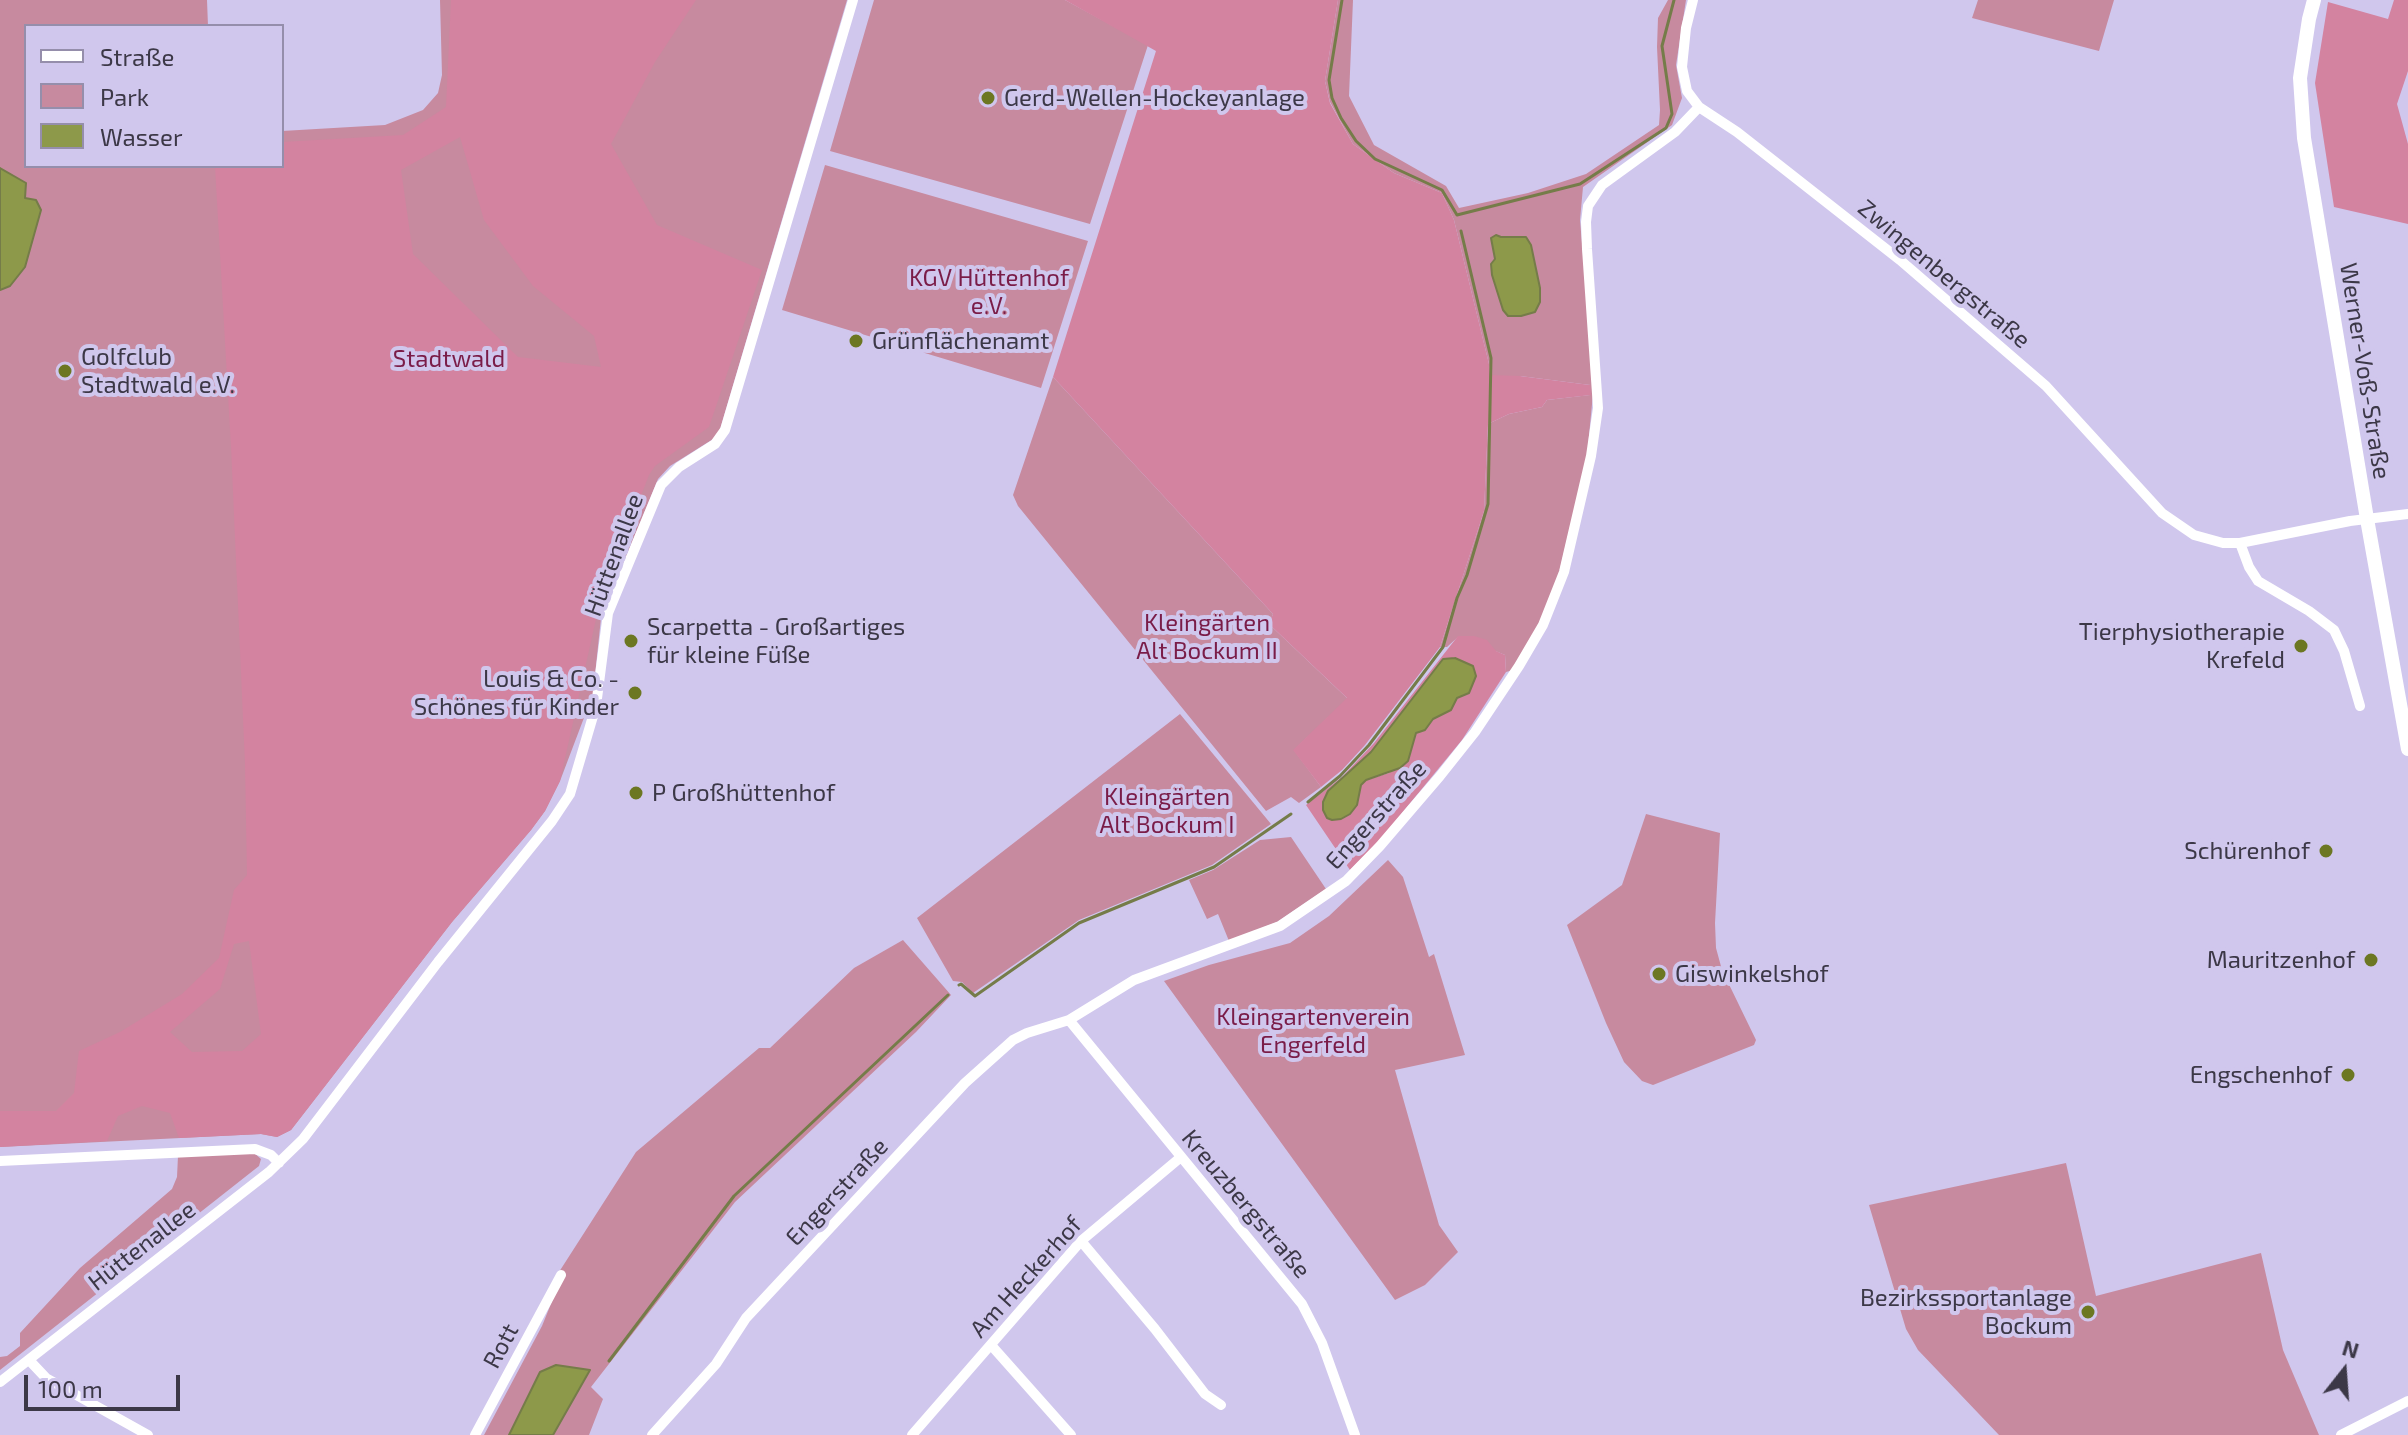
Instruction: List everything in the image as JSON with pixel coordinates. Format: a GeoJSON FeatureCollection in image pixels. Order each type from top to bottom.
{"type":"FeatureCollection","features":[{"type":"Feature","properties":{"kind":"main road","name":"Werner-Voß-Straße"},"geometry":{"type":"LineString","coordinates":[[2314,0],[2300,78],[2300,105],[2408,749]]}},
{"type":"Feature","properties":{"kind":"street","name":"Hüttenallee"},"geometry":{"type":"LineString","coordinates":[[0,1382],[279,1163],[303,1139],[570,794],[596,706],[608,613],[661,485],[679,467],[715,444],[725,430],[853,0]]}},
{"type":"Feature","properties":{"kind":"street"},"geometry":{"type":"LineString","coordinates":[[1693,0],[1682,67],[1687,91],[1699,107]]}},
{"type":"Feature","properties":{"kind":"street","name":"Zwingenbergstraße"},"geometry":{"type":"LineString","coordinates":[[1699,107],[1737,132],[1900,260],[2046,386],[2162,513],[2194,535],[2223,543],[2240,543],[2408,514]]}},
{"type":"Feature","properties":{"kind":"street","name":"Engerstraße"},"geometry":{"type":"LineString","coordinates":[[652,1435],[716,1364],[746,1318],[965,1083],[1013,1040],[1069,1020],[1134,980],[1280,926],[1335,890],[1388,837],[1475,732],[1543,625],[1564,572],[1591,456],[1599,388],[1587,249],[1588,206],[1602,185],[1675,132],[1699,107]]}},
{"type":"Feature","properties":{"kind":"street"},"geometry":{"type":"LineString","coordinates":[[2240,543],[2258,581],[2309,611],[2334,630],[2344,651],[2360,706]]}},
{"type":"Feature","properties":{"kind":"street","name":"Kreuzbergstraße"},"geometry":{"type":"LineString","coordinates":[[1069,1020],[1302,1304],[1322,1343],[1355,1435]]}},
{"type":"Feature","properties":{"kind":"street"},"geometry":{"type":"LineString","coordinates":[[0,1161],[255,1149],[271,1155],[279,1163]]}},
{"type":"Feature","properties":{"kind":"street","name":"Am Heckerhof"},"geometry":{"type":"LineString","coordinates":[[912,1435],[1081,1241],[1181,1157]]}},
{"type":"Feature","properties":{"kind":"street"},"geometry":{"type":"LineString","coordinates":[[1081,1241],[1205,1394],[1221,1405]]}},
{"type":"Feature","properties":{"kind":"street","name":"Rott"},"geometry":{"type":"LineString","coordinates":[[475,1435],[561,1275]]}},
{"type":"Feature","properties":{"kind":"street"},"geometry":{"type":"LineString","coordinates":[[991,1345],[1071,1435]]}},
{"type":"Feature","properties":{"kind":"street"},"geometry":{"type":"LineString","coordinates":[[29,1360],[46,1378],[148,1435]]}},
{"type":"Feature","properties":{"kind":"street"},"geometry":{"type":"LineString","coordinates":[[2341,1435],[2408,1401]]}},
{"type":"Feature","properties":{"kind":"green space","name":"Stadtwald"},"geometry":{"type":"Polygon","coordinates":[[[0,0],[207,0],[208,24],[24,24],[24,168],[284,168],[284,131],[385,125],[423,110],[438,93],[442,75],[440,0],[847,0],[718,436],[670,466],[658,479],[601,618],[593,694],[560,781],[531,830],[452,922],[291,1130],[277,1137],[261,1134],[0,1147],[0,0]]]}},
{"type":"Feature","properties":{"kind":"green space","name":"Stadtwald"},"geometry":{"type":"Polygon","coordinates":[[[451,0],[696,0],[655,62],[611,144],[657,225],[762,270],[709,427],[655,466],[649,475],[600,601],[560,781],[545,811],[452,922],[291,1130],[277,1137],[261,1134],[179,1138],[170,1113],[142,1106],[118,1116],[107,1141],[0,1147],[0,1111],[56,1111],[74,1093],[79,1051],[120,1032],[182,994],[219,958],[234,890],[247,875],[231,447],[215,168],[284,168],[284,142],[403,135],[446,107],[451,0]],[[460,137],[401,170],[413,254],[518,357],[601,367],[594,336],[533,286],[484,220],[460,137]],[[249,941],[234,944],[220,989],[170,1032],[192,1052],[242,1051],[261,1034],[249,941]]]}},
{"type":"Feature","properties":{"kind":"green space","name":"Gerd-Wellen-Hockeyanlage"},"geometry":{"type":"Polygon","coordinates":[[[874,0],[1065,0],[1148,45],[1090,224],[830,151],[874,0]]]}},
{"type":"Feature","properties":{"kind":"green space"},"geometry":{"type":"Polygon","coordinates":[[[1065,0],[1338,0],[1325,81],[1330,103],[1353,144],[1394,173],[1442,193],[1454,220],[1490,375],[1590,385],[1591,395],[1547,400],[1542,407],[1509,414],[1488,424],[1484,511],[1440,647],[1365,745],[1321,787],[1293,750],[1347,698],[1269,624],[1273,614],[1053,377],[1156,51],[1065,0]]]}},
{"type":"Feature","properties":{"kind":"green space"},"geometry":{"type":"Polygon","coordinates":[[[1338,0],[1353,0],[1349,96],[1374,145],[1446,186],[1459,208],[1528,193],[1586,174],[1659,125],[1658,18],[1668,0],[1686,0],[1676,65],[1682,98],[1672,125],[1583,187],[1580,220],[1594,383],[1587,457],[1558,577],[1541,620],[1513,670],[1506,672],[1505,655],[1459,636],[1447,647],[1440,647],[1484,511],[1488,424],[1509,414],[1542,407],[1547,400],[1590,395],[1590,385],[1520,376],[1490,376],[1454,220],[1442,193],[1394,173],[1353,144],[1330,102],[1325,81],[1338,0]]]}},
{"type":"Feature","properties":{"kind":"green space"},"geometry":{"type":"Polygon","coordinates":[[[1978,0],[2114,0],[2099,51],[1972,18],[1978,0]]]}},
{"type":"Feature","properties":{"kind":"green space"},"geometry":{"type":"Polygon","coordinates":[[[2394,0],[2408,0],[2408,71],[2397,104],[2408,144],[2408,224],[2334,207],[2315,83],[2328,2],[2388,19],[2394,0]]]}},
{"type":"Feature","properties":{"kind":"green space","name":"KGV Hüttenhof e.V."},"geometry":{"type":"Polygon","coordinates":[[[825,165],[1088,241],[1041,388],[782,310],[825,165]]]}},
{"type":"Feature","properties":{"kind":"green space","name":"Kleingärten Alt Bockum II"},"geometry":{"type":"Polygon","coordinates":[[[1053,377],[1273,614],[1269,624],[1348,699],[1294,750],[1321,787],[1299,803],[1291,797],[1266,811],[1018,506],[1013,495],[1053,377]]]}},
{"type":"Feature","properties":{"kind":"green space"},"geometry":{"type":"Polygon","coordinates":[[[1458,636],[1487,640],[1496,651],[1505,655],[1506,672],[1462,740],[1379,841],[1350,870],[1306,805],[1342,777],[1374,743],[1458,636]],[[1476,676],[1371,752],[1339,784],[1332,820],[1350,814],[1361,785],[1366,780],[1389,773],[1410,754],[1416,733],[1425,730],[1433,719],[1451,710],[1457,698],[1469,693],[1476,676]]]}},
{"type":"Feature","properties":{"kind":"green space","name":"Kleingärten Alt Bockum I"},"geometry":{"type":"Polygon","coordinates":[[[1180,714],[1271,824],[1212,865],[1079,920],[973,993],[962,982],[953,981],[917,918],[1180,714]]]}},
{"type":"Feature","properties":{"kind":"green space"},"geometry":{"type":"Polygon","coordinates":[[[1646,814],[1720,833],[1716,948],[1722,970],[1756,1040],[1754,1045],[1653,1085],[1642,1081],[1624,1062],[1567,925],[1622,885],[1646,814]]]}},
{"type":"Feature","properties":{"kind":"green space"},"geometry":{"type":"Polygon","coordinates":[[[1291,837],[1326,889],[1277,922],[1229,941],[1218,914],[1207,919],[1189,880],[1213,870],[1260,840],[1291,837]]]}},
{"type":"Feature","properties":{"kind":"green space","name":"Kleingartenverein Engerfeld"},"geometry":{"type":"Polygon","coordinates":[[[1388,860],[1403,877],[1429,957],[1434,954],[1465,1055],[1395,1070],[1439,1225],[1458,1252],[1425,1285],[1395,1300],[1164,981],[1290,943],[1329,916],[1388,860]]]}},
{"type":"Feature","properties":{"kind":"green space"},"geometry":{"type":"Polygon","coordinates":[[[903,940],[951,995],[916,1032],[735,1202],[591,1387],[603,1399],[589,1435],[553,1435],[590,1370],[556,1365],[540,1372],[509,1435],[484,1435],[542,1326],[563,1274],[559,1272],[636,1152],[759,1048],[770,1048],[854,968],[903,940]]]}},
{"type":"Feature","properties":{"kind":"green space"},"geometry":{"type":"Polygon","coordinates":[[[253,1152],[261,1159],[259,1166],[0,1370],[0,1357],[7,1356],[20,1346],[20,1333],[80,1268],[172,1189],[177,1177],[178,1156],[253,1152]]]}},
{"type":"Feature","properties":{"kind":"green space","name":"Bezirkssportanlage Bockum"},"geometry":{"type":"Polygon","coordinates":[[[2066,1163],[2096,1296],[2261,1253],[2283,1350],[2319,1435],[1999,1435],[1918,1350],[1906,1329],[1869,1205],[2066,1163]]]}},
{"type":"Feature","properties":{"kind":"water"},"geometry":{"type":"Polygon","coordinates":[[[0,168],[26,183],[25,198],[36,200],[41,210],[25,267],[10,286],[0,290],[0,168]]]}},
{"type":"Feature","properties":{"kind":"water"},"geometry":{"type":"Polygon","coordinates":[[[1496,235],[1526,237],[1531,245],[1540,288],[1540,302],[1535,312],[1508,316],[1503,310],[1492,275],[1491,264],[1495,259],[1491,238],[1496,235]]]}},
{"type":"Feature","properties":{"kind":"water"},"geometry":{"type":"Polygon","coordinates":[[[1455,658],[1473,666],[1476,676],[1469,693],[1457,698],[1451,710],[1433,719],[1425,730],[1416,733],[1408,761],[1400,768],[1366,780],[1361,785],[1357,805],[1350,814],[1341,819],[1327,818],[1323,802],[1328,791],[1371,752],[1443,659],[1455,658]]]}},
{"type":"Feature","properties":{"kind":"water"},"geometry":{"type":"Polygon","coordinates":[[[556,1365],[590,1370],[553,1435],[509,1435],[540,1372],[556,1365]]]}},
{"type":"Feature","properties":{"kind":"waterway"},"geometry":{"type":"LineString","coordinates":[[1342,0],[1329,80],[1332,98],[1341,118],[1356,141],[1375,159],[1442,190],[1457,215],[1580,184],[1666,128],[1672,114],[1662,46],[1674,0]]}},
{"type":"Feature","properties":{"kind":"waterway"},"geometry":{"type":"LineString","coordinates":[[1308,802],[1340,776],[1369,745],[1443,647],[1488,504],[1491,358],[1461,231]]}},
{"type":"Feature","properties":{"kind":"waterway"},"geometry":{"type":"LineString","coordinates":[[959,985],[975,996],[1079,923],[1214,867],[1291,814]]}},
{"type":"Feature","properties":{"kind":"waterway"},"geometry":{"type":"LineString","coordinates":[[609,1361],[734,1196],[948,995]]}},
{"type":"Feature","properties":{"kind":"place","name":"Gerd-Wellen-Hockeyanlage"},"geometry":{"type":"Point","coordinates":[988,98]}},
{"type":"Feature","properties":{"kind":"place","name":"Grünflächenamt"},"geometry":{"type":"Point","coordinates":[856,341]}},
{"type":"Feature","properties":{"kind":"place","name":"Golfclub Stadtwald e.V."},"geometry":{"type":"Point","coordinates":[65,371]}},
{"type":"Feature","properties":{"kind":"place","name":"Scarpetta - Großartiges für kleine Füße"},"geometry":{"type":"Point","coordinates":[631,641]}},
{"type":"Feature","properties":{"kind":"place","name":"Tierphysiotherapie Krefeld"},"geometry":{"type":"Point","coordinates":[2301,646]}},
{"type":"Feature","properties":{"kind":"place","name":"Louis & Co. - Schönes für Kinder"},"geometry":{"type":"Point","coordinates":[635,693]}},
{"type":"Feature","properties":{"kind":"place","name":"P Großhüttenhof"},"geometry":{"type":"Point","coordinates":[636,793]}},
{"type":"Feature","properties":{"kind":"place","name":"Schürenhof"},"geometry":{"type":"Point","coordinates":[2326,851]}},
{"type":"Feature","properties":{"kind":"place","name":"Mauritzenhof"},"geometry":{"type":"Point","coordinates":[2371,960]}},
{"type":"Feature","properties":{"kind":"place","name":"Giswinkelshof"},"geometry":{"type":"Point","coordinates":[1659,974]}},
{"type":"Feature","properties":{"kind":"place","name":"Engschenhof"},"geometry":{"type":"Point","coordinates":[2348,1075]}},
{"type":"Feature","properties":{"kind":"place","name":"Bezirkssportanlage Bockum"},"geometry":{"type":"Point","coordinates":[2088,1312]}}]}
